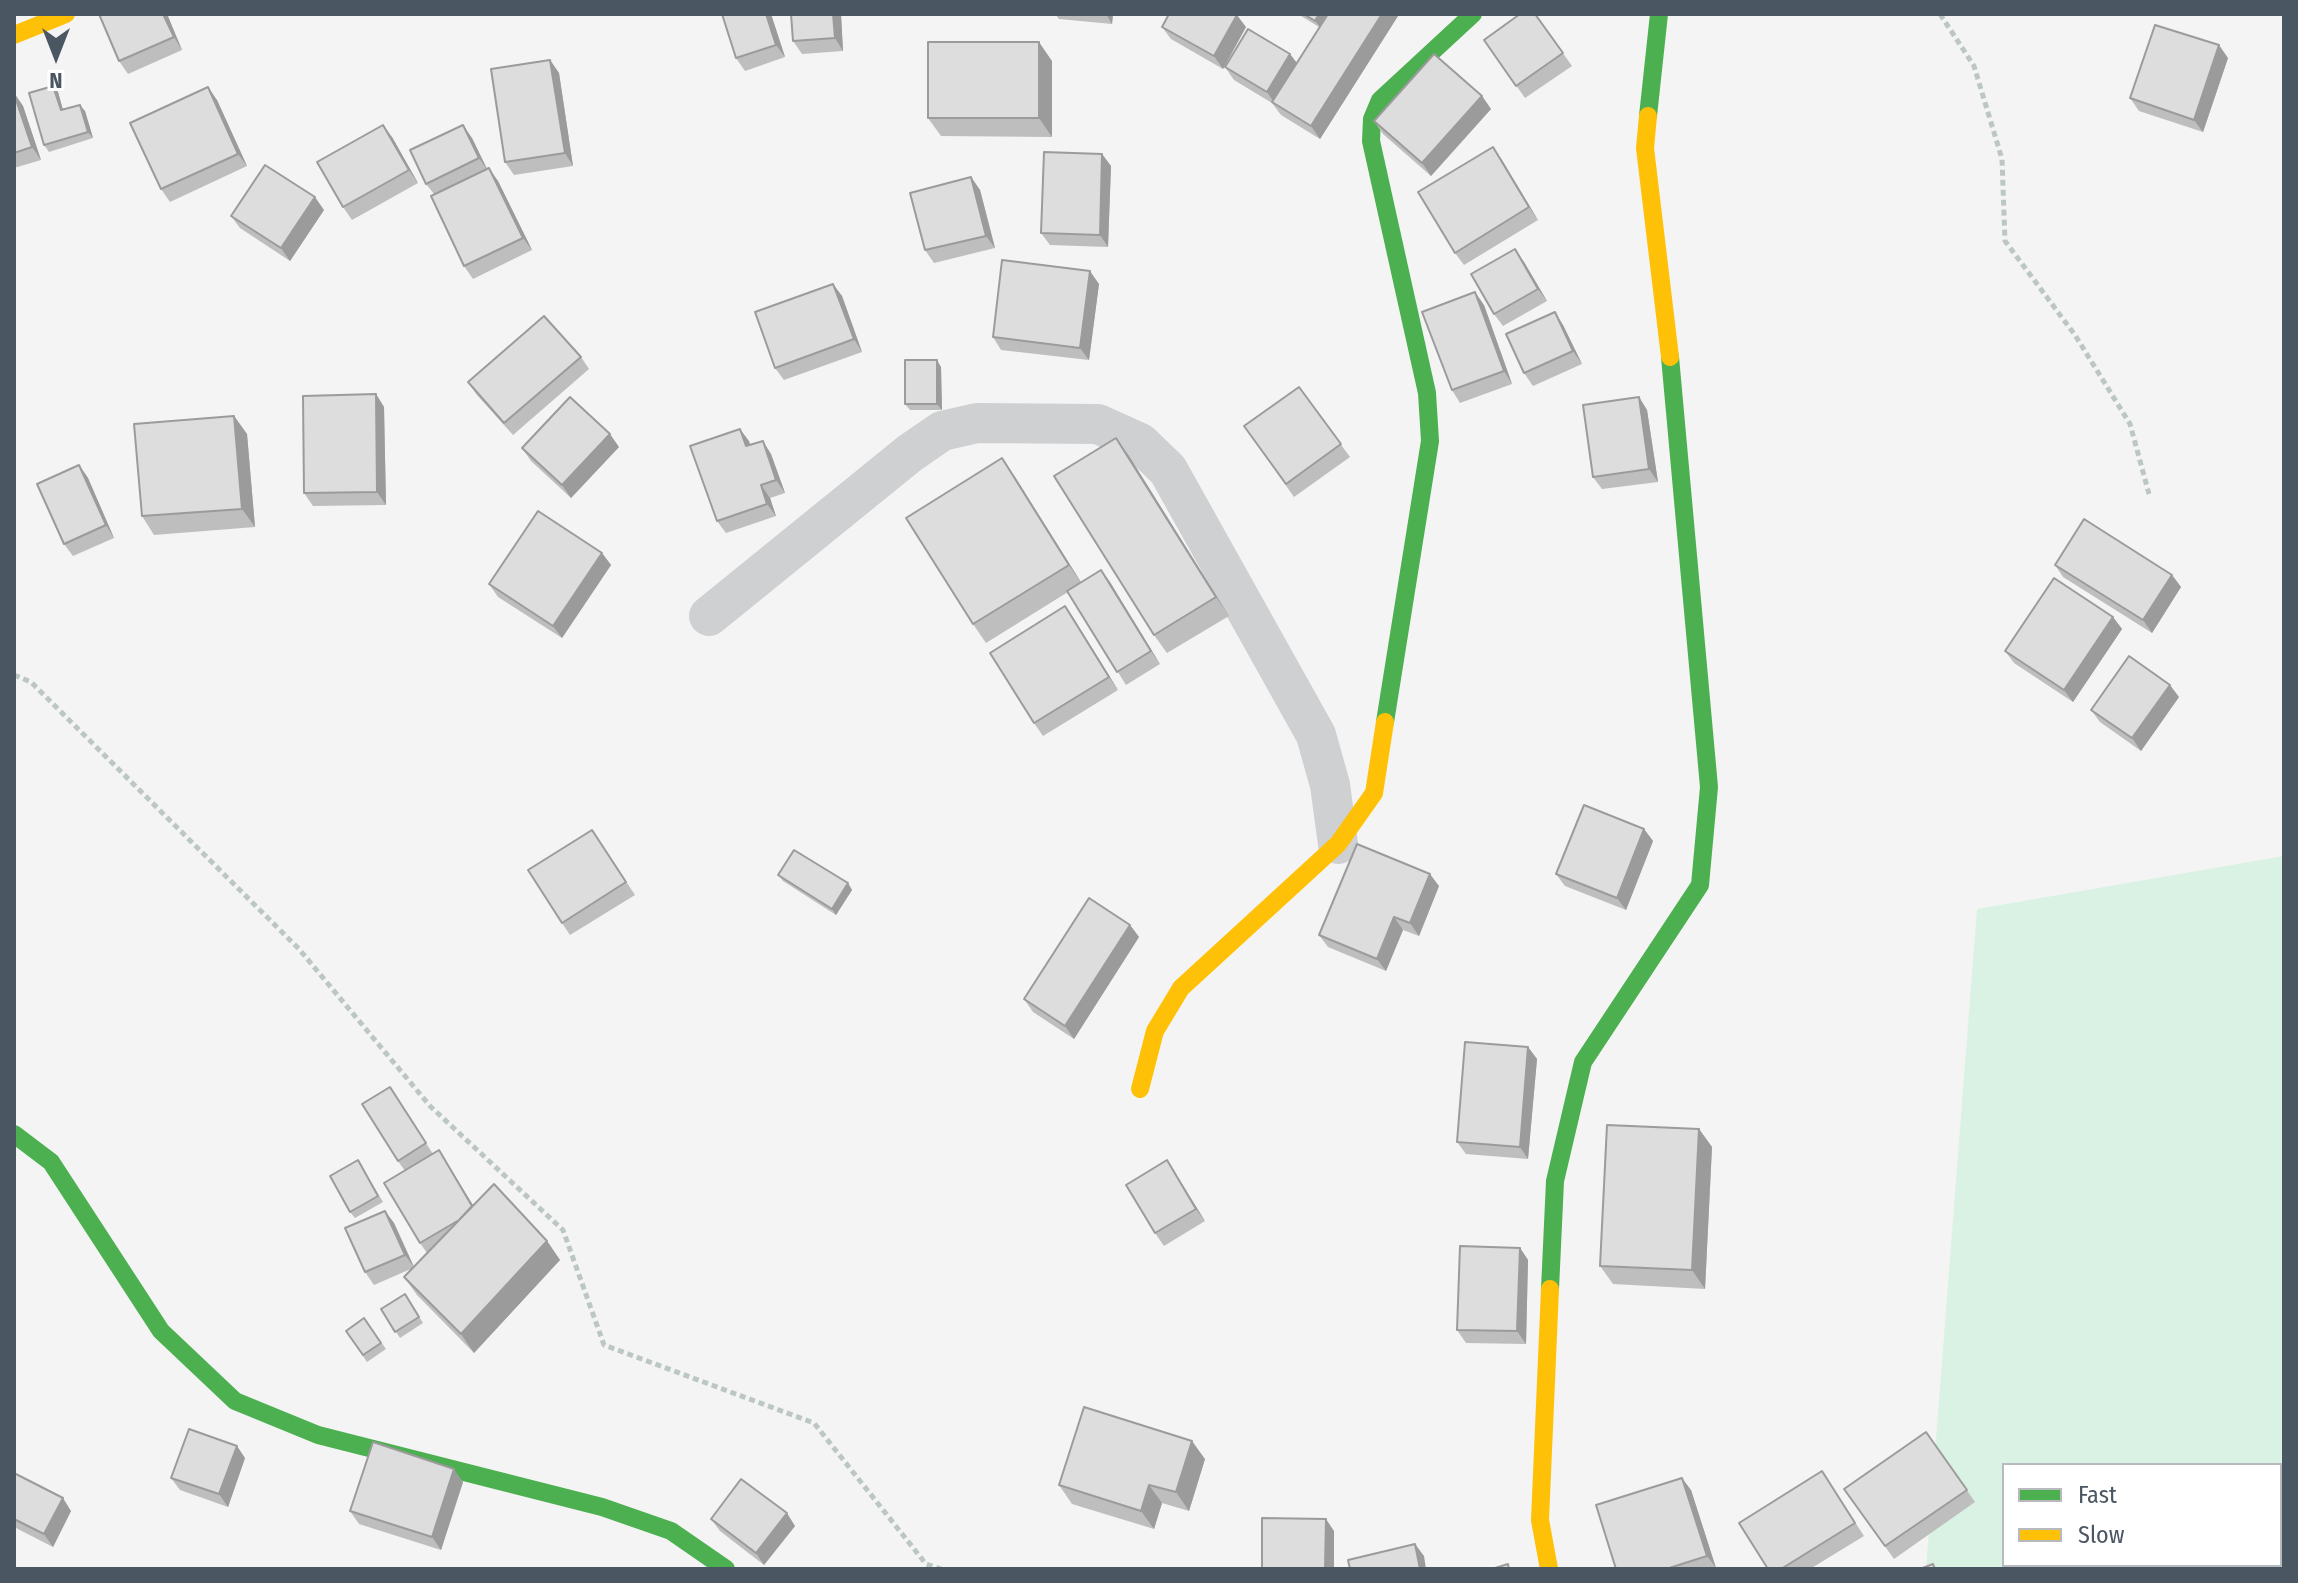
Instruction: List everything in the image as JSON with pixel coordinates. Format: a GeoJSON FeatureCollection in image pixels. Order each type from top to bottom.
{"type":"FeatureCollection","features":[{"type":"Feature","properties":{"kind":"street"},"geometry":{"type":"LineString","coordinates":[[14,35],[66,14]]}},
{"type":"Feature","properties":{"kind":"street"},"geometry":{"type":"LineString","coordinates":[[1140,1089],[1155,1031],[1181,988],[1338,844],[1374,793],[1430,441],[1427,393],[1371,141],[1372,119],[1380,100],[1473,14]]}},
{"type":"Feature","properties":{"kind":"street"},"geometry":{"type":"LineString","coordinates":[[1549,1569],[1540,1520],[1555,1181],[1583,1062],[1700,885],[1709,787],[1673,379],[1645,148],[1659,14]]}},
{"type":"Feature","properties":{"kind":"street"},"geometry":{"type":"LineString","coordinates":[[709,616],[942,431],[977,423],[1098,424],[1140,443],[1168,470],[1316,735],[1330,785],[1338,844]]}},
{"type":"Feature","properties":{"kind":"street"},"geometry":{"type":"LineString","coordinates":[[14,1134],[51,1162],[161,1331],[235,1401],[318,1435],[602,1507],[671,1531],[726,1569]]}},
{"type":"Feature","properties":{"kind":"path"},"geometry":{"type":"LineString","coordinates":[[1940,14],[1974,66],[2002,159],[2005,241],[2075,335],[2130,424],[2149,494]]}},
{"type":"Feature","properties":{"kind":"path"},"geometry":{"type":"LineString","coordinates":[[14,675],[31,682],[299,949],[430,1106],[563,1230],[604,1345],[814,1423],[926,1564],[941,1569]]}},
{"type":"Feature","properties":{"kind":"green space"},"geometry":{"type":"Polygon","coordinates":[[[2284,856],[2284,1569],[1926,1569],[1977,909],[2284,856]]]}},
{"type":"Feature","properties":{"kind":"building"},"geometry":{"type":"Polygon","coordinates":[[[99,14],[163,14],[174,37],[119,61],[99,14]]]}},
{"type":"Feature","properties":{"kind":"building"},"geometry":{"type":"Polygon","coordinates":[[[722,14],[766,14],[776,45],[736,58],[722,14]]]}},
{"type":"Feature","properties":{"kind":"building"},"geometry":{"type":"Polygon","coordinates":[[[791,14],[833,14],[835,38],[793,41],[791,14]]]}},
{"type":"Feature","properties":{"kind":"building"},"geometry":{"type":"Polygon","coordinates":[[[1169,14],[1237,15],[1214,56],[1162,27],[1169,14]]]}},
{"type":"Feature","properties":{"kind":"building"},"geometry":{"type":"Polygon","coordinates":[[[1304,14],[1319,14],[1315,21],[1304,14]]]}},
{"type":"Feature","properties":{"kind":"building"},"geometry":{"type":"Polygon","coordinates":[[[1328,14],[1382,14],[1311,126],[1272,102],[1328,14]]]}},
{"type":"Feature","properties":{"kind":"building"},"geometry":{"type":"Polygon","coordinates":[[[1520,14],[1535,14],[1563,53],[1516,86],[1484,40],[1520,14]]]}},
{"type":"Feature","properties":{"kind":"building"},"geometry":{"type":"Polygon","coordinates":[[[2155,25],[2219,45],[2194,120],[2130,98],[2155,25]]]}},
{"type":"Feature","properties":{"kind":"building"},"geometry":{"type":"Polygon","coordinates":[[[1248,29],[1290,54],[1267,92],[1225,67],[1248,29]]]}},
{"type":"Feature","properties":{"kind":"building"},"geometry":{"type":"Polygon","coordinates":[[[928,42],[1039,42],[1039,118],[928,118],[928,42]]]}},
{"type":"Feature","properties":{"kind":"building"},"geometry":{"type":"Polygon","coordinates":[[[1434,54],[1482,96],[1422,163],[1374,121],[1434,54]]]}},
{"type":"Feature","properties":{"kind":"building"},"geometry":{"type":"Polygon","coordinates":[[[550,60],[565,153],[505,162],[491,69],[550,60]]]}},
{"type":"Feature","properties":{"kind":"building"},"geometry":{"type":"Polygon","coordinates":[[[53,86],[61,110],[80,105],[88,132],[44,145],[29,93],[53,86]]]}},
{"type":"Feature","properties":{"kind":"building"},"geometry":{"type":"Polygon","coordinates":[[[208,87],[238,154],[161,189],[130,123],[208,87]]]}},
{"type":"Feature","properties":{"kind":"building"},"geometry":{"type":"Polygon","coordinates":[[[14,94],[32,147],[14,153],[14,94]]]}},
{"type":"Feature","properties":{"kind":"building"},"geometry":{"type":"Polygon","coordinates":[[[383,125],[409,170],[343,207],[317,162],[383,125]]]}},
{"type":"Feature","properties":{"kind":"building"},"geometry":{"type":"Polygon","coordinates":[[[463,125],[479,158],[426,184],[410,150],[463,125]]]}},
{"type":"Feature","properties":{"kind":"building"},"geometry":{"type":"Polygon","coordinates":[[[1493,147],[1529,207],[1455,253],[1418,192],[1493,147]]]}},
{"type":"Feature","properties":{"kind":"building"},"geometry":{"type":"Polygon","coordinates":[[[1044,152],[1102,154],[1100,235],[1041,233],[1044,152]]]}},
{"type":"Feature","properties":{"kind":"building"},"geometry":{"type":"Polygon","coordinates":[[[265,165],[315,197],[281,248],[231,216],[265,165]]]}},
{"type":"Feature","properties":{"kind":"building"},"geometry":{"type":"Polygon","coordinates":[[[489,168],[523,238],[464,266],[431,196],[489,168]]]}},
{"type":"Feature","properties":{"kind":"building"},"geometry":{"type":"Polygon","coordinates":[[[971,177],[986,236],[925,250],[910,193],[971,177]]]}},
{"type":"Feature","properties":{"kind":"building"},"geometry":{"type":"Polygon","coordinates":[[[1515,249],[1538,289],[1494,314],[1471,274],[1515,249]]]}},
{"type":"Feature","properties":{"kind":"building"},"geometry":{"type":"Polygon","coordinates":[[[1002,260],[1090,271],[1080,348],[993,337],[1002,260]]]}},
{"type":"Feature","properties":{"kind":"building"},"geometry":{"type":"Polygon","coordinates":[[[833,284],[854,339],[775,368],[755,312],[833,284]]]}},
{"type":"Feature","properties":{"kind":"building"},"geometry":{"type":"Polygon","coordinates":[[[1475,292],[1504,371],[1452,390],[1422,312],[1475,292]]]}},
{"type":"Feature","properties":{"kind":"building"},"geometry":{"type":"Polygon","coordinates":[[[1555,312],[1573,351],[1524,373],[1506,334],[1555,312]]]}},
{"type":"Feature","properties":{"kind":"building"},"geometry":{"type":"Polygon","coordinates":[[[544,316],[581,357],[504,423],[468,382],[544,316]]]}},
{"type":"Feature","properties":{"kind":"building"},"geometry":{"type":"Polygon","coordinates":[[[905,360],[937,360],[937,404],[905,404],[905,360]]]}},
{"type":"Feature","properties":{"kind":"building"},"geometry":{"type":"Polygon","coordinates":[[[1299,387],[1341,444],[1286,484],[1244,426],[1299,387]]]}},
{"type":"Feature","properties":{"kind":"building"},"geometry":{"type":"Polygon","coordinates":[[[376,394],[377,492],[304,493],[303,396],[376,394]]]}},
{"type":"Feature","properties":{"kind":"building"},"geometry":{"type":"Polygon","coordinates":[[[570,397],[610,434],[562,485],[522,448],[570,397]]]}},
{"type":"Feature","properties":{"kind":"building"},"geometry":{"type":"Polygon","coordinates":[[[1639,397],[1649,469],[1593,477],[1583,405],[1639,397]]]}},
{"type":"Feature","properties":{"kind":"building"},"geometry":{"type":"Polygon","coordinates":[[[234,416],[242,509],[142,516],[134,424],[234,416]]]}},
{"type":"Feature","properties":{"kind":"building"},"geometry":{"type":"Polygon","coordinates":[[[740,429],[746,446],[763,441],[776,480],[761,485],[767,504],[717,521],[690,446],[740,429]]]}},
{"type":"Feature","properties":{"kind":"building"},"geometry":{"type":"Polygon","coordinates":[[[1116,438],[1216,597],[1154,635],[1054,476],[1116,438]]]}},
{"type":"Feature","properties":{"kind":"building"},"geometry":{"type":"Polygon","coordinates":[[[1002,458],[1069,565],[973,624],[906,518],[1002,458]]]}},
{"type":"Feature","properties":{"kind":"building"},"geometry":{"type":"Polygon","coordinates":[[[79,465],[106,525],[64,544],[37,484],[79,465]]]}},
{"type":"Feature","properties":{"kind":"building"},"geometry":{"type":"Polygon","coordinates":[[[538,511],[602,553],[553,626],[489,584],[538,511]]]}},
{"type":"Feature","properties":{"kind":"building"},"geometry":{"type":"Polygon","coordinates":[[[2084,519],[2172,575],[2143,620],[2055,565],[2084,519]]]}},
{"type":"Feature","properties":{"kind":"building"},"geometry":{"type":"Polygon","coordinates":[[[1101,570],[1151,651],[1117,672],[1067,591],[1101,570]]]}},
{"type":"Feature","properties":{"kind":"building"},"geometry":{"type":"Polygon","coordinates":[[[2054,578],[2113,617],[2064,690],[2005,651],[2054,578]]]}},
{"type":"Feature","properties":{"kind":"building"},"geometry":{"type":"Polygon","coordinates":[[[1065,606],[1109,677],[1034,723],[990,653],[1065,606]]]}},
{"type":"Feature","properties":{"kind":"building"},"geometry":{"type":"Polygon","coordinates":[[[2129,656],[2170,685],[2132,738],[2091,710],[2129,656]]]}},
{"type":"Feature","properties":{"kind":"building"},"geometry":{"type":"Polygon","coordinates":[[[1584,805],[1644,829],[1617,898],[1556,874],[1584,805]]]}},
{"type":"Feature","properties":{"kind":"building"},"geometry":{"type":"Polygon","coordinates":[[[592,830],[626,882],[562,923],[528,870],[592,830]]]}},
{"type":"Feature","properties":{"kind":"building"},"geometry":{"type":"Polygon","coordinates":[[[1357,844],[1430,874],[1410,923],[1394,917],[1377,959],[1319,935],[1357,844]]]}},
{"type":"Feature","properties":{"kind":"building"},"geometry":{"type":"Polygon","coordinates":[[[794,850],[848,883],[832,909],[778,875],[794,850]]]}},
{"type":"Feature","properties":{"kind":"building"},"geometry":{"type":"Polygon","coordinates":[[[1089,898],[1130,925],[1065,1026],[1024,999],[1089,898]]]}},
{"type":"Feature","properties":{"kind":"building"},"geometry":{"type":"Polygon","coordinates":[[[1465,1042],[1528,1047],[1520,1147],[1457,1142],[1465,1042]]]}},
{"type":"Feature","properties":{"kind":"building"},"geometry":{"type":"Polygon","coordinates":[[[390,1087],[426,1143],[398,1161],[362,1104],[390,1087]]]}},
{"type":"Feature","properties":{"kind":"building"},"geometry":{"type":"Polygon","coordinates":[[[1607,1125],[1699,1129],[1692,1270],[1600,1266],[1607,1125]]]}},
{"type":"Feature","properties":{"kind":"building"},"geometry":{"type":"Polygon","coordinates":[[[439,1150],[472,1206],[459,1220],[420,1243],[384,1183],[439,1150]]]}},
{"type":"Feature","properties":{"kind":"building"},"geometry":{"type":"Polygon","coordinates":[[[358,1160],[378,1196],[350,1212],[330,1176],[358,1160]]]}},
{"type":"Feature","properties":{"kind":"building"},"geometry":{"type":"Polygon","coordinates":[[[1167,1160],[1196,1209],[1155,1233],[1126,1185],[1167,1160]]]}},
{"type":"Feature","properties":{"kind":"building"},"geometry":{"type":"Polygon","coordinates":[[[494,1184],[547,1241],[461,1334],[404,1277],[494,1184]]]}},
{"type":"Feature","properties":{"kind":"building"},"geometry":{"type":"Polygon","coordinates":[[[385,1211],[405,1255],[365,1272],[345,1228],[385,1211]]]}},
{"type":"Feature","properties":{"kind":"building"},"geometry":{"type":"Polygon","coordinates":[[[1460,1246],[1520,1248],[1517,1331],[1457,1330],[1460,1246]]]}},
{"type":"Feature","properties":{"kind":"building"},"geometry":{"type":"Polygon","coordinates":[[[405,1294],[419,1317],[395,1332],[381,1309],[405,1294]]]}},
{"type":"Feature","properties":{"kind":"building"},"geometry":{"type":"Polygon","coordinates":[[[364,1318],[381,1343],[363,1355],[346,1331],[364,1318]]]}},
{"type":"Feature","properties":{"kind":"building"},"geometry":{"type":"Polygon","coordinates":[[[1084,1407],[1192,1441],[1176,1492],[1149,1485],[1141,1511],[1059,1485],[1084,1407]]]}},
{"type":"Feature","properties":{"kind":"building"},"geometry":{"type":"Polygon","coordinates":[[[189,1429],[237,1446],[219,1494],[171,1478],[189,1429]]]}},
{"type":"Feature","properties":{"kind":"building"},"geometry":{"type":"Polygon","coordinates":[[[1926,1432],[1967,1490],[1885,1546],[1844,1489],[1926,1432]]]}},
{"type":"Feature","properties":{"kind":"building"},"geometry":{"type":"Polygon","coordinates":[[[373,1442],[454,1469],[432,1537],[350,1511],[373,1442]]]}},
{"type":"Feature","properties":{"kind":"building"},"geometry":{"type":"Polygon","coordinates":[[[1822,1471],[1855,1523],[1781,1569],[1768,1569],[1739,1523],[1822,1471]]]}},
{"type":"Feature","properties":{"kind":"building"},"geometry":{"type":"Polygon","coordinates":[[[14,1473],[63,1498],[44,1534],[14,1519],[14,1473]]]}},
{"type":"Feature","properties":{"kind":"building"},"geometry":{"type":"Polygon","coordinates":[[[1682,1478],[1707,1556],[1666,1569],[1616,1569],[1596,1505],[1682,1478]]]}},
{"type":"Feature","properties":{"kind":"building"},"geometry":{"type":"Polygon","coordinates":[[[741,1479],[787,1513],[756,1553],[711,1519],[741,1479]]]}},
{"type":"Feature","properties":{"kind":"building"},"geometry":{"type":"Polygon","coordinates":[[[1262,1518],[1326,1519],[1325,1569],[1262,1569],[1262,1518]]]}},
{"type":"Feature","properties":{"kind":"building"},"geometry":{"type":"Polygon","coordinates":[[[1415,1544],[1420,1569],[1350,1569],[1348,1560],[1415,1544]]]}},
{"type":"Feature","properties":{"kind":"building"},"geometry":{"type":"Polygon","coordinates":[[[1508,1564],[1509,1569],[1492,1569],[1508,1564]]]}},
{"type":"Feature","properties":{"kind":"traffic: fast"},"geometry":{"type":"LineString","coordinates":[[1385,722],[1430,441],[1427,393],[1371,141],[1372,119],[1380,100],[1473,14]]}},
{"type":"Feature","properties":{"kind":"traffic: fast"},"geometry":{"type":"LineString","coordinates":[[1648,116],[1659,14]]}},
{"type":"Feature","properties":{"kind":"traffic: fast"},"geometry":{"type":"LineString","coordinates":[[1550,1289],[1555,1181],[1583,1062],[1700,885],[1709,787],[1670,357]]}},
{"type":"Feature","properties":{"kind":"traffic: fast"},"geometry":{"type":"LineString","coordinates":[[14,1134],[51,1162],[161,1331],[235,1401],[318,1435],[602,1507],[671,1531],[726,1569]]}},
{"type":"Feature","properties":{"kind":"traffic: slow"},"geometry":{"type":"LineString","coordinates":[[14,35],[66,14]]}},
{"type":"Feature","properties":{"kind":"traffic: slow"},"geometry":{"type":"LineString","coordinates":[[1648,116],[1645,148],[1670,357]]}},
{"type":"Feature","properties":{"kind":"traffic: slow"},"geometry":{"type":"LineString","coordinates":[[1140,1089],[1155,1031],[1181,988],[1338,844],[1374,793],[1385,722]]}},
{"type":"Feature","properties":{"kind":"traffic: slow"},"geometry":{"type":"LineString","coordinates":[[1549,1569],[1540,1520],[1550,1289]]}}]}
